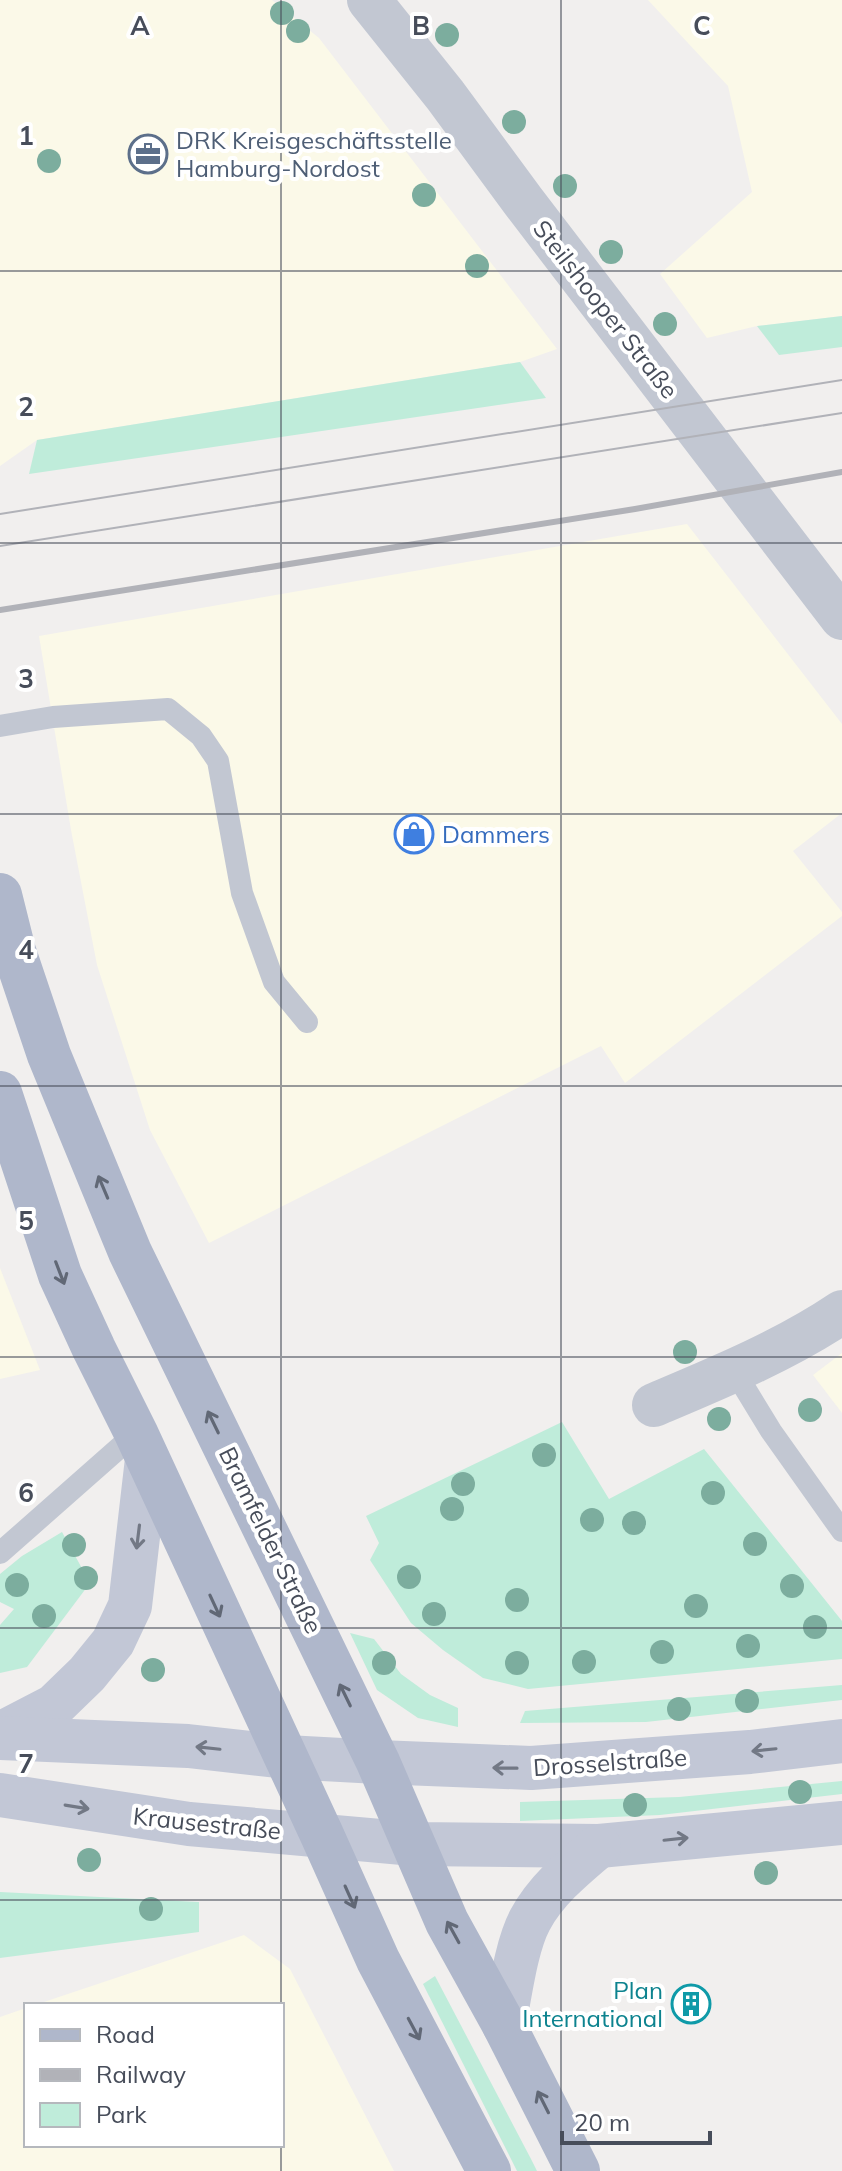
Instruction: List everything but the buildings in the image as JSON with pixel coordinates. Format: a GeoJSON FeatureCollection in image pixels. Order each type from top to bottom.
{"type":"FeatureCollection","features":[{"type":"Feature","properties":{"kind":"main road","name":"Bramfelder Straße"},"geometry":{"type":"LineString","coordinates":[[0,895],[14,951],[49,1055],[130,1252],[378,1762],[447,1922],[504,2025],[578,2171]]}},
{"type":"Feature","properties":{"kind":"main road"},"geometry":{"type":"LineString","coordinates":[[0,1093],[60,1275],[378,1960],[489,2171]]}},
{"type":"Feature","properties":{"kind":"main road"},"geometry":{"type":"LineString","coordinates":[[0,1736],[54,1706],[87,1674],[113,1642],[130,1606],[141,1446]]}},
{"type":"Feature","properties":{"kind":"main road"},"geometry":{"type":"LineString","coordinates":[[0,1736],[188,1746],[286,1757],[378,1762]]}},
{"type":"Feature","properties":{"kind":"main road","name":"Drosselstraße"},"geometry":{"type":"LineString","coordinates":[[378,1762],[531,1768],[750,1752],[842,1741]]}},
{"type":"Feature","properties":{"kind":"main road","name":"Krausestraße"},"geometry":{"type":"LineString","coordinates":[[0,1795],[189,1824],[414,1844]]}},
{"type":"Feature","properties":{"kind":"main road"},"geometry":{"type":"LineString","coordinates":[[414,1844],[599,1846],[842,1823]]}},
{"type":"Feature","properties":{"kind":"main road"},"geometry":{"type":"LineString","coordinates":[[504,2025],[529,1921],[561,1878],[599,1846]]}},
{"type":"Feature","properties":{"kind":"street","name":"Steilshooper Straße"},"geometry":{"type":"LineString","coordinates":[[369,0],[438,85],[842,618]]}},
{"type":"Feature","properties":{"kind":"street"},"geometry":{"type":"LineString","coordinates":[[654,1405],[735,1372],[842,1312]]}},
{"type":"Feature","properties":{"kind":"lane"},"geometry":{"type":"LineString","coordinates":[[0,726],[53,717],[168,709],[201,736],[218,761],[242,893],[274,982],[307,1022]]}},
{"type":"Feature","properties":{"kind":"lane"},"geometry":{"type":"LineString","coordinates":[[735,1372],[771,1431],[842,1531]]}},
{"type":"Feature","properties":{"kind":"lane"},"geometry":{"type":"LineString","coordinates":[[0,1553],[141,1446]]}},
{"type":"Feature","properties":{"kind":"shaded area"},"geometry":{"type":"Polygon","coordinates":[[[0,0],[272,0],[319,38],[557,349],[520,362],[37,440],[0,466],[0,0]]]}},
{"type":"Feature","properties":{"kind":"shaded area"},"geometry":{"type":"Polygon","coordinates":[[[648,0],[842,0],[842,316],[757,326],[707,338],[660,274],[752,192],[728,86],[648,0]]]}},
{"type":"Feature","properties":{"kind":"shaded area"},"geometry":{"type":"Polygon","coordinates":[[[687,524],[842,724],[842,813],[793,851],[842,912],[842,916],[625,1083],[601,1046],[209,1243],[150,1130],[97,965],[39,636],[687,524]]]}},
{"type":"Feature","properties":{"kind":"shaded area"},"geometry":{"type":"Polygon","coordinates":[[[0,1268],[40,1370],[0,1379],[0,1268]]]}},
{"type":"Feature","properties":{"kind":"shaded area"},"geometry":{"type":"Polygon","coordinates":[[[842,1353],[842,1413],[813,1375],[842,1353]]]}},
{"type":"Feature","properties":{"kind":"shaded area"},"geometry":{"type":"Polygon","coordinates":[[[244,1935],[290,1969],[394,2171],[0,2171],[0,2017],[24,2009],[24,2147],[284,2147],[284,2003],[41,2003],[244,1935]]]}},
{"type":"Feature","properties":{"kind":"green space"},"geometry":{"type":"Polygon","coordinates":[[[842,316],[842,347],[779,355],[757,326],[842,316]]]}},
{"type":"Feature","properties":{"kind":"green space"},"geometry":{"type":"Polygon","coordinates":[[[520,362],[546,398],[29,474],[37,440],[520,362]]]}},
{"type":"Feature","properties":{"kind":"green space"},"geometry":{"type":"Polygon","coordinates":[[[562,1422],[609,1499],[704,1449],[842,1621],[842,1659],[528,1689],[483,1678],[411,1623],[370,1560],[379,1543],[366,1516],[562,1422]]]}},
{"type":"Feature","properties":{"kind":"green space"},"geometry":{"type":"Polygon","coordinates":[[[62,1532],[90,1583],[27,1667],[0,1673],[0,1625],[14,1609],[0,1602],[0,1574],[22,1556],[62,1532]]]}},
{"type":"Feature","properties":{"kind":"green space"},"geometry":{"type":"Polygon","coordinates":[[[350,1633],[374,1639],[401,1674],[430,1695],[458,1708],[458,1727],[418,1718],[377,1690],[350,1633]]]}},
{"type":"Feature","properties":{"kind":"green space"},"geometry":{"type":"Polygon","coordinates":[[[842,1685],[842,1700],[646,1722],[520,1723],[525,1711],[842,1685]]]}},
{"type":"Feature","properties":{"kind":"green space"},"geometry":{"type":"Polygon","coordinates":[[[842,1781],[842,1794],[660,1815],[520,1821],[520,1802],[679,1797],[842,1781]]]}},
{"type":"Feature","properties":{"kind":"green space"},"geometry":{"type":"Polygon","coordinates":[[[0,1892],[199,1902],[199,1932],[0,1958],[0,1892]]]}},
{"type":"Feature","properties":{"kind":"green space"},"geometry":{"type":"Polygon","coordinates":[[[435,1976],[537,2171],[517,2171],[423,1984],[435,1976]]]}},
{"type":"Feature","properties":{"kind":"tram line"},"geometry":{"type":"LineString","coordinates":[[0,514],[842,380]]}},
{"type":"Feature","properties":{"kind":"tram line"},"geometry":{"type":"LineString","coordinates":[[0,546],[842,413]]}},
{"type":"Feature","properties":{"kind":"railway"},"geometry":{"type":"LineString","coordinates":[[0,610],[635,509],[842,472]]}},
{"type":"Feature","properties":{"kind":"place","name":"DRK Kreisgeschäftsstelle Hamburg-Nordost"},"geometry":{"type":"Point","coordinates":[148,154]}},
{"type":"Feature","properties":{"kind":"place","name":"Dammers"},"geometry":{"type":"Point","coordinates":[414,834]}},
{"type":"Feature","properties":{"kind":"place","name":"Plan International"},"geometry":{"type":"Point","coordinates":[691,2004]}}]}
